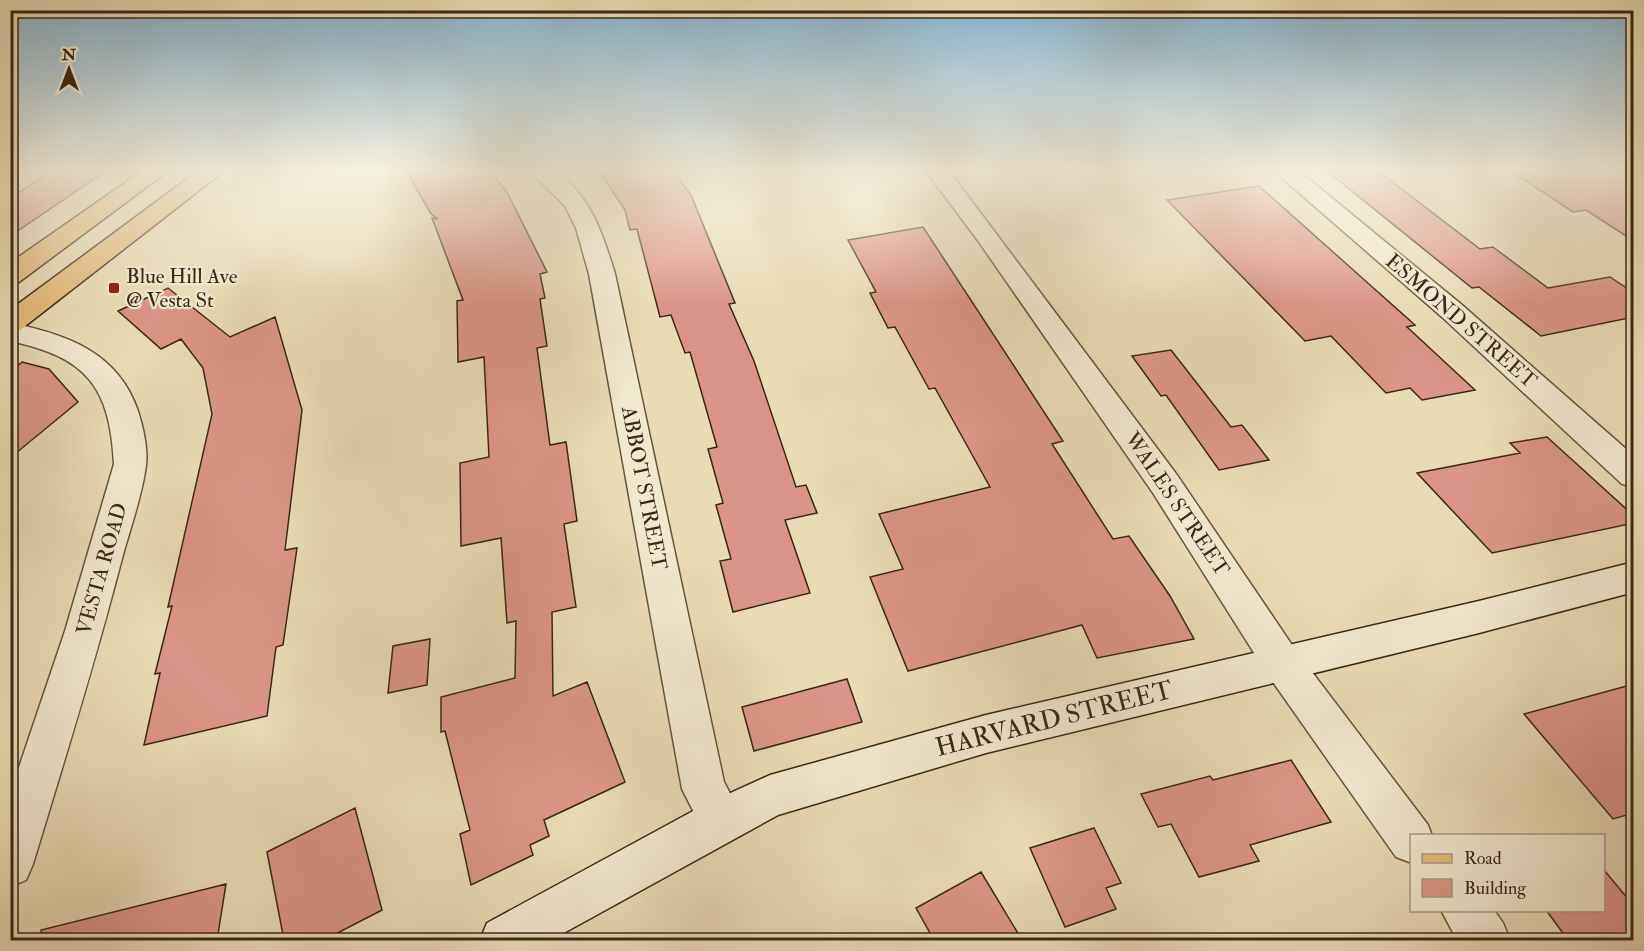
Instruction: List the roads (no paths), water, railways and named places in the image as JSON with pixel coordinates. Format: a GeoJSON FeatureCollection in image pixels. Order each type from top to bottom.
{"type":"FeatureCollection","features":[{"type":"Feature","properties":{"kind":"main road"},"geometry":{"type":"LineString","coordinates":[[10,276],[95,215]]}},
{"type":"Feature","properties":{"kind":"main road"},"geometry":{"type":"LineString","coordinates":[[10,324],[154,215]]}},
{"type":"Feature","properties":{"kind":"street","name":"ABBOT STREET"},"geometry":{"type":"LineString","coordinates":[[584,215],[602,274],[704,789],[722,820]]}},
{"type":"Feature","properties":{"kind":"street","name":"WALES STREET"},"geometry":{"type":"LineString","coordinates":[[971,215],[1166,484],[1281,663],[1410,838]]}},
{"type":"Feature","properties":{"kind":"street","name":"ESMOND STREET"},"geometry":{"type":"LineString","coordinates":[[1338,215],[1452,311],[1634,475]]}},
{"type":"Feature","properties":{"kind":"street","name":"VESTA ROAD"},"geometry":{"type":"LineString","coordinates":[[10,332],[47,339],[83,355],[109,384],[119,400],[130,438],[130,465],[124,494],[84,631],[10,864]]}},
{"type":"Feature","properties":{"kind":"street","name":"HARVARD STREET"},"geometry":{"type":"LineString","coordinates":[[504,940],[770,796],[986,734],[1479,617],[1634,577]]}},
{"type":"Feature","properties":{"kind":"street"},"geometry":{"type":"LineString","coordinates":[[1465,912],[1486,940]]}},
{"type":"Feature","properties":{"kind":"place","name":"Blue Hill Ave @ Vesta St"},"geometry":{"type":"Point","coordinates":[114,288]}}]}
